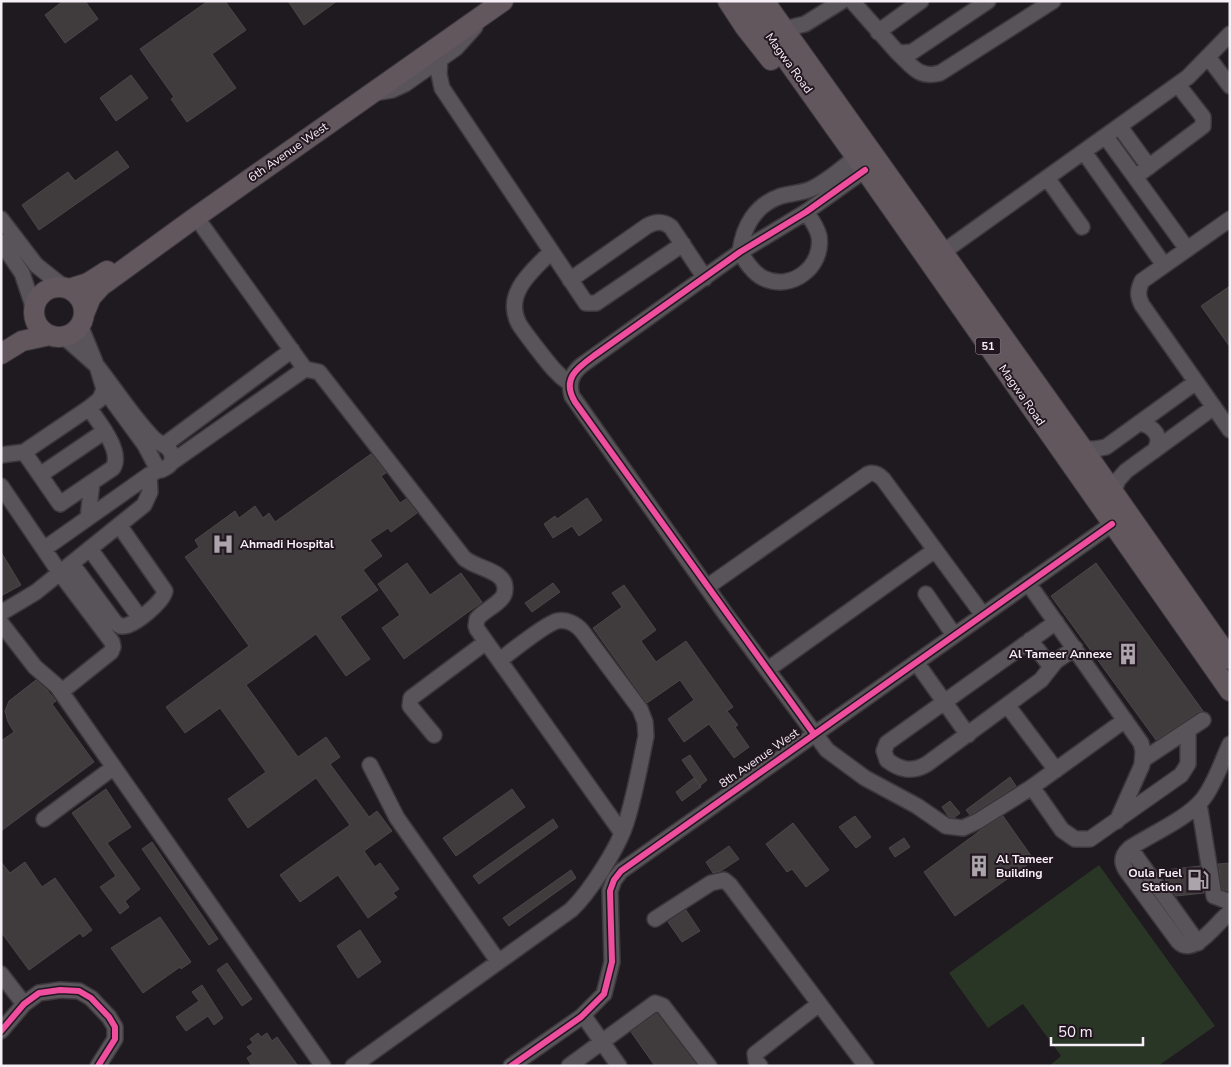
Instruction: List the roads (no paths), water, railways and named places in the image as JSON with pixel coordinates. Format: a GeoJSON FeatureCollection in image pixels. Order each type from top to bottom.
{"type":"FeatureCollection","features":[{"type":"Feature","properties":{"kind":"main road","name":"6th Avenue West"},"geometry":{"type":"LineString","coordinates":[[67,288],[96,279],[181,217],[486,9],[504,1]]}},
{"type":"Feature","properties":{"kind":"main road"},"geometry":{"type":"LineString","coordinates":[[728,1],[745,28],[782,73],[799,89],[814,98]]}},
{"type":"Feature","properties":{"kind":"main road","name":"Magwa Road"},"geometry":{"type":"LineString","coordinates":[[745,1],[1230,691]]}},
{"type":"Feature","properties":{"kind":"main road","name":"Magwa Road"},"geometry":{"type":"LineString","coordinates":[[764,1],[1114,492],[1230,659]]}},
{"type":"Feature","properties":{"kind":"main road","name":"6th Avenue West"},"geometry":{"type":"LineString","coordinates":[[82,319],[91,297],[102,286],[196,217],[371,94],[486,9]]}},
{"type":"Feature","properties":{"kind":"main road"},"geometry":{"type":"LineString","coordinates":[[1,344],[17,332],[34,309],[38,298],[44,292],[52,288],[67,288],[80,299],[82,319],[70,334],[22,341],[1,354]]}},
{"type":"Feature","properties":{"kind":"main road"},"geometry":{"type":"LineString","coordinates":[[34,309],[36,322],[44,332],[57,336]]}},
{"type":"Feature","properties":{"kind":"street"},"geometry":{"type":"LineString","coordinates":[[784,28],[805,24],[842,1]]}},
{"type":"Feature","properties":{"kind":"street"},"geometry":{"type":"LineString","coordinates":[[852,1],[898,53],[922,74],[931,75],[940,73],[1053,1]]}},
{"type":"Feature","properties":{"kind":"street"},"geometry":{"type":"LineString","coordinates":[[878,32],[921,1]]}},
{"type":"Feature","properties":{"kind":"street"},"geometry":{"type":"LineString","coordinates":[[898,53],[912,52],[988,1]]}},
{"type":"Feature","properties":{"kind":"street"},"geometry":{"type":"LineString","coordinates":[[371,94],[392,90],[412,79],[440,59],[467,37],[486,9]]}},
{"type":"Feature","properties":{"kind":"street"},"geometry":{"type":"LineString","coordinates":[[943,252],[1178,85],[1193,73],[1230,34]]}},
{"type":"Feature","properties":{"kind":"street"},"geometry":{"type":"LineString","coordinates":[[1208,57],[1230,86]]}},
{"type":"Feature","properties":{"kind":"street"},"geometry":{"type":"LineString","coordinates":[[440,59],[439,74],[442,88],[584,301],[594,304],[683,244]]}},
{"type":"Feature","properties":{"kind":"street"},"geometry":{"type":"LineString","coordinates":[[412,79],[442,88]]}},
{"type":"Feature","properties":{"kind":"street"},"geometry":{"type":"LineString","coordinates":[[1135,177],[1203,126],[1202,117],[1178,85]]}},
{"type":"Feature","properties":{"kind":"street"},"geometry":{"type":"LineString","coordinates":[[1120,127],[1149,167]]}},
{"type":"Feature","properties":{"kind":"street"},"geometry":{"type":"LineString","coordinates":[[1106,136],[1187,249]]}},
{"type":"Feature","properties":{"kind":"street"},"geometry":{"type":"LineString","coordinates":[[1084,152],[1164,265]]}},
{"type":"Feature","properties":{"kind":"street"},"geometry":{"type":"LineString","coordinates":[[806,212],[819,235],[816,259],[809,270],[799,277],[788,281],[775,282],[763,278],[753,270],[740,252],[745,228],[752,217],[770,200],[804,192],[861,164]]}},
{"type":"Feature","properties":{"kind":"street"},"geometry":{"type":"LineString","coordinates":[[861,164],[806,212],[740,252],[582,365],[572,376],[570,383],[572,396],[707,587],[827,750],[852,770],[917,806],[946,826],[954,828],[971,826],[1032,787],[1125,720]]}},
{"type":"Feature","properties":{"kind":"street"},"geometry":{"type":"LineString","coordinates":[[1048,178],[1082,227]]}},
{"type":"Feature","properties":{"kind":"street"},"geometry":{"type":"LineString","coordinates":[[196,217],[304,369]]}},
{"type":"Feature","properties":{"kind":"street"},"geometry":{"type":"LineString","coordinates":[[1230,219],[1142,281],[1138,289],[1138,296],[1142,305],[1230,430]]}},
{"type":"Feature","properties":{"kind":"street"},"geometry":{"type":"LineString","coordinates":[[570,280],[653,222],[666,223],[671,227],[705,278]]}},
{"type":"Feature","properties":{"kind":"street"},"geometry":{"type":"LineString","coordinates":[[3,232],[24,262],[34,309]]}},
{"type":"Feature","properties":{"kind":"street"},"geometry":{"type":"LineString","coordinates":[[551,252],[520,284],[515,298],[515,314],[518,323],[547,361],[557,373],[570,383]]}},
{"type":"Feature","properties":{"kind":"street"},"geometry":{"type":"LineString","coordinates":[[24,262],[43,271],[67,288]]}},
{"type":"Feature","properties":{"kind":"street"},"geometry":{"type":"LineString","coordinates":[[82,319],[104,389],[145,445],[156,466],[161,469]]}},
{"type":"Feature","properties":{"kind":"street"},"geometry":{"type":"LineString","coordinates":[[1,613],[36,592],[144,505],[161,469],[171,453],[168,447],[153,438],[97,366],[57,336]]}},
{"type":"Feature","properties":{"kind":"street"},"geometry":{"type":"LineString","coordinates":[[164,445],[181,430],[292,350]]}},
{"type":"Feature","properties":{"kind":"street"},"geometry":{"type":"LineString","coordinates":[[44,549],[304,369],[319,372],[464,558],[472,565],[495,573],[503,580],[505,585],[504,596],[479,616],[476,622],[477,629],[622,833]]}},
{"type":"Feature","properties":{"kind":"street"},"geometry":{"type":"LineString","coordinates":[[1083,449],[1095,450],[1106,447],[1196,382]]}},
{"type":"Feature","properties":{"kind":"street"},"geometry":{"type":"LineString","coordinates":[[1,455],[24,452],[89,408],[100,399],[104,389]]}},
{"type":"Feature","properties":{"kind":"street"},"geometry":{"type":"LineString","coordinates":[[24,452],[60,504],[113,468],[116,462],[115,452],[89,408]]}},
{"type":"Feature","properties":{"kind":"street"},"geometry":{"type":"LineString","coordinates":[[1114,492],[1118,480],[1126,471],[1214,408]]}},
{"type":"Feature","properties":{"kind":"street"},"geometry":{"type":"LineString","coordinates":[[1140,423],[1152,427],[1155,431],[1158,439],[1154,451]]}},
{"type":"Feature","properties":{"kind":"street"},"geometry":{"type":"LineString","coordinates":[[181,430],[192,447]]}},
{"type":"Feature","properties":{"kind":"street"},"geometry":{"type":"LineString","coordinates":[[40,475],[104,431]]}},
{"type":"Feature","properties":{"kind":"street"},"geometry":{"type":"LineString","coordinates":[[113,468],[134,485]]}},
{"type":"Feature","properties":{"kind":"street"},"geometry":{"type":"LineString","coordinates":[[707,587],[872,473],[879,475],[883,479],[983,615]]}},
{"type":"Feature","properties":{"kind":"street"},"geometry":{"type":"LineString","coordinates":[[88,518],[92,482]]}},
{"type":"Feature","properties":{"kind":"street"},"geometry":{"type":"LineString","coordinates":[[1,486],[44,549],[66,568],[119,626],[123,627],[135,622],[161,600],[165,591],[119,525]]}},
{"type":"Feature","properties":{"kind":"street","name":"8th Avenue West"},"geometry":{"type":"LineString","coordinates":[[511,1066],[583,1015],[604,994],[612,962],[610,891],[617,875],[1112,524]]}},
{"type":"Feature","properties":{"kind":"street"},"geometry":{"type":"LineString","coordinates":[[90,549],[140,618]]}},
{"type":"Feature","properties":{"kind":"street"},"geometry":{"type":"LineString","coordinates":[[767,670],[935,550]]}},
{"type":"Feature","properties":{"kind":"street"},"geometry":{"type":"LineString","coordinates":[[61,692],[105,658],[113,647],[112,642],[66,568]]}},
{"type":"Feature","properties":{"kind":"street"},"geometry":{"type":"LineString","coordinates":[[1028,582],[1141,743],[1144,759],[1117,821]]}},
{"type":"Feature","properties":{"kind":"street"},"geometry":{"type":"LineString","coordinates":[[926,594],[954,635]]}},
{"type":"Feature","properties":{"kind":"street"},"geometry":{"type":"LineString","coordinates":[[353,1066],[564,916],[588,890],[622,833],[628,815],[646,736],[645,722],[640,709],[578,627],[568,621],[551,623],[500,660]]}},
{"type":"Feature","properties":{"kind":"street"},"geometry":{"type":"LineString","coordinates":[[1056,622],[887,743],[884,751],[887,760],[905,770],[917,770],[1041,680],[1050,667],[1075,648]]}},
{"type":"Feature","properties":{"kind":"street"},"geometry":{"type":"LineString","coordinates":[[1,623],[35,667],[57,686],[323,1066]]}},
{"type":"Feature","properties":{"kind":"street"},"geometry":{"type":"LineString","coordinates":[[1030,640],[1050,667]]}},
{"type":"Feature","properties":{"kind":"street"},"geometry":{"type":"LineString","coordinates":[[434,736],[410,706],[411,698],[486,642]]}},
{"type":"Feature","properties":{"kind":"street"},"geometry":{"type":"LineString","coordinates":[[916,662],[968,734]]}},
{"type":"Feature","properties":{"kind":"street"},"geometry":{"type":"LineString","coordinates":[[1007,705],[1056,770]]}},
{"type":"Feature","properties":{"kind":"street"},"geometry":{"type":"LineString","coordinates":[[1144,759],[1203,720]]}},
{"type":"Feature","properties":{"kind":"street"},"geometry":{"type":"LineString","coordinates":[[1032,787],[1062,830],[1075,839],[1090,838],[1117,821],[1184,771],[1188,764],[1188,730]]}},
{"type":"Feature","properties":{"kind":"street"},"geometry":{"type":"LineString","coordinates":[[1230,744],[1208,792],[1199,804],[1130,848],[1123,856],[1122,861],[1126,870],[1180,944],[1188,947],[1198,943],[1230,912]]}},
{"type":"Feature","properties":{"kind":"street"},"geometry":{"type":"LineString","coordinates":[[370,765],[397,818],[498,962]]}},
{"type":"Feature","properties":{"kind":"street"},"geometry":{"type":"LineString","coordinates":[[44,819],[114,767]]}},
{"type":"Feature","properties":{"kind":"street"},"geometry":{"type":"LineString","coordinates":[[1199,804],[1214,896],[1230,902]]}},
{"type":"Feature","properties":{"kind":"street"},"geometry":{"type":"LineString","coordinates":[[655,919],[711,883],[724,880],[730,884],[866,1066]]}},
{"type":"Feature","properties":{"kind":"street"},"geometry":{"type":"LineString","coordinates":[[2,975],[24,1004]]}},
{"type":"Feature","properties":{"kind":"street"},"geometry":{"type":"LineString","coordinates":[[1,1031],[24,1004],[40,993],[60,990],[78,991],[91,998],[109,1017],[116,1030],[115,1039],[100,1064]]}},
{"type":"Feature","properties":{"kind":"street"},"geometry":{"type":"LineString","coordinates":[[569,1066],[655,1003],[662,1006],[709,1066]]}},
{"type":"Feature","properties":{"kind":"street"},"geometry":{"type":"LineString","coordinates":[[760,1066],[756,1061],[756,1054],[820,1004]]}},
{"type":"Feature","properties":{"kind":"street"},"geometry":{"type":"LineString","coordinates":[[583,1015],[619,1066]]}},
{"type":"Feature","properties":{"kind":"place","name":"Ahmadi Hospital"},"geometry":{"type":"Point","coordinates":[223,544]}},
{"type":"Feature","properties":{"kind":"place","name":"Al Tameer Annexe"},"geometry":{"type":"Point","coordinates":[1128,654]}},
{"type":"Feature","properties":{"kind":"place","name":"Al Tameer Building"},"geometry":{"type":"Point","coordinates":[979,866]}},
{"type":"Feature","properties":{"kind":"place","name":"Oula Fuel Station"},"geometry":{"type":"Point","coordinates":[1198,880]}}]}
